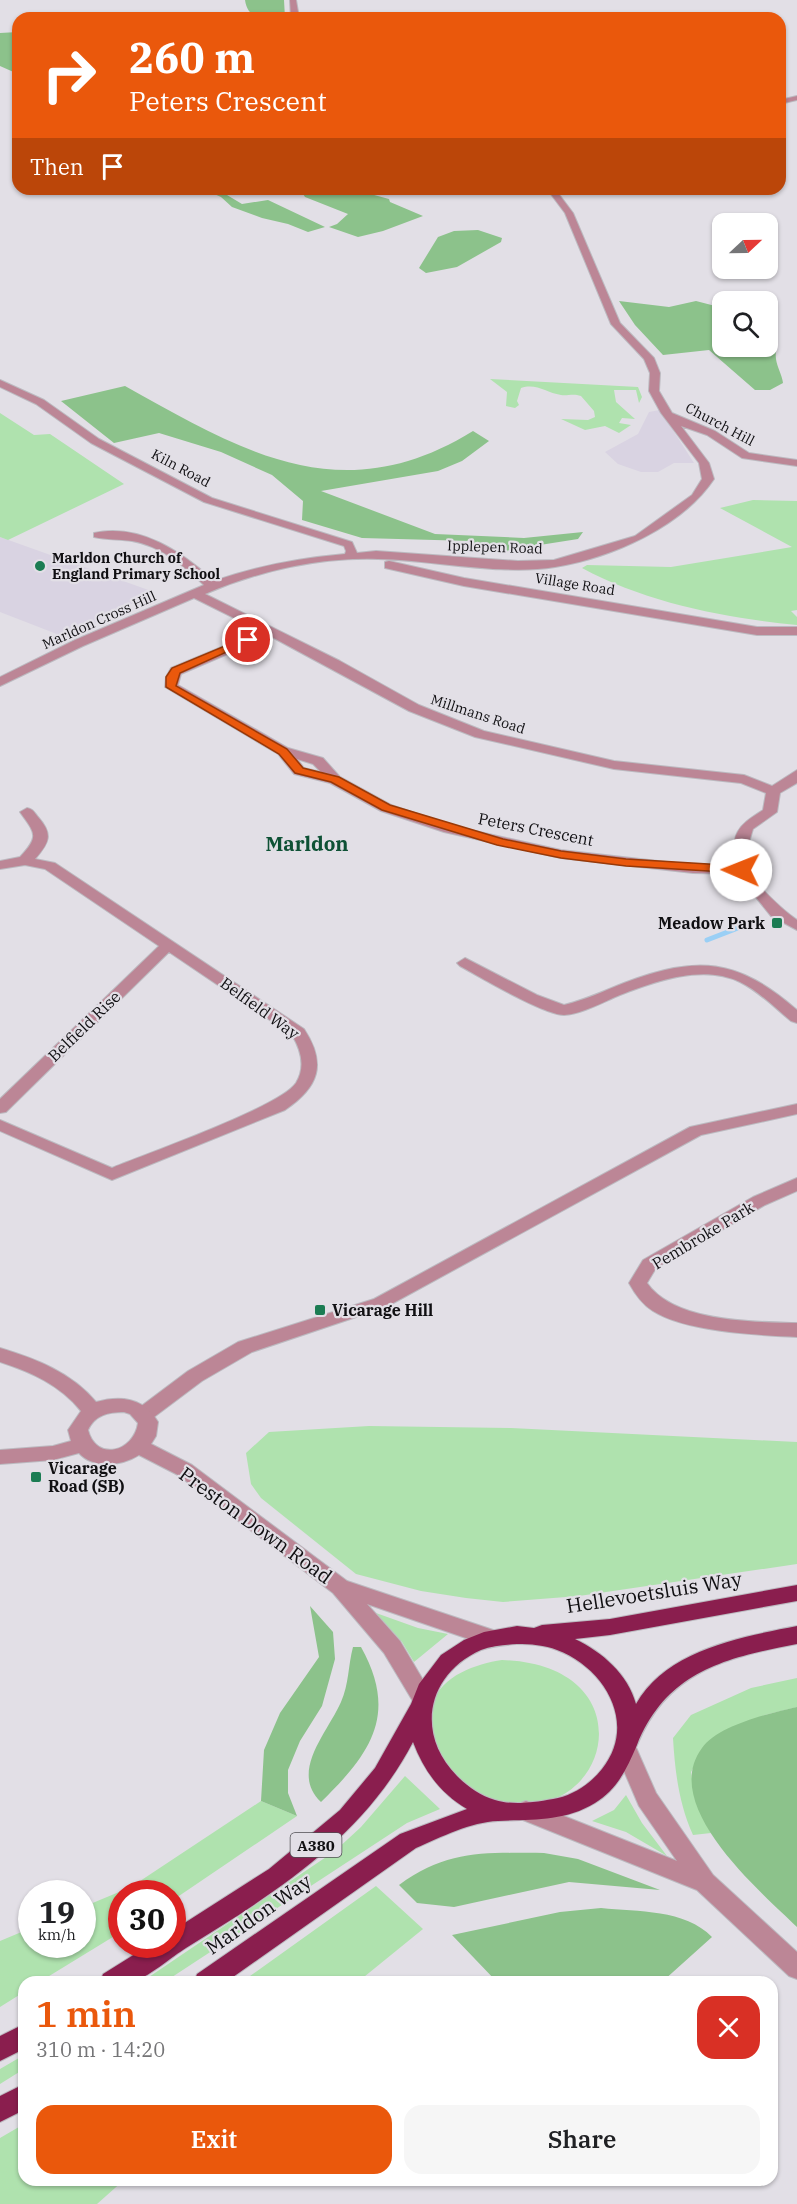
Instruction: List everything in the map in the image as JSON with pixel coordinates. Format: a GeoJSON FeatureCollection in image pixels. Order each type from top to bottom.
{"type":"FeatureCollection","features":[{"type":"Feature","properties":{"kind":"highway","name":"Hellevoetsluis Way"},"geometry":{"type":"LineString","coordinates":[[517,1635],[609,1627],[797,1593]]}},
{"type":"Feature","properties":{"kind":"highway"},"geometry":{"type":"LineString","coordinates":[[628,1744],[629,1717],[623,1696],[610,1675],[592,1658],[569,1645],[542,1637],[517,1635],[492,1638],[466,1648],[444,1663],[428,1683],[421,1702],[419,1724],[423,1744],[435,1767],[454,1790],[476,1803],[499,1811],[557,1808],[585,1797],[608,1780],[628,1744],[658,1690],[689,1668],[731,1651],[797,1635]]}},
{"type":"Feature","properties":{"kind":"highway","name":"Marldon Way"},"geometry":{"type":"LineString","coordinates":[[186,1935],[274,1877],[328,1835],[368,1794],[395,1755],[421,1702]]}},
{"type":"Feature","properties":{"kind":"highway","name":"Marldon Way"},"geometry":{"type":"LineString","coordinates":[[215,1976],[408,1841],[448,1824],[499,1811]]}},
{"type":"Feature","properties":{"kind":"highway","name":"Marldon Way"},"geometry":{"type":"LineString","coordinates":[[121,1976],[150,1958]]}},
{"type":"Feature","properties":{"kind":"highway"},"geometry":{"type":"LineString","coordinates":[[0,2049],[18,2039]]}},
{"type":"Feature","properties":{"kind":"highway"},"geometry":{"type":"LineString","coordinates":[[0,2110],[18,2100]]}},
{"type":"Feature","properties":{"kind":"street","name":"Ipplepen Road"},"geometry":{"type":"LineString","coordinates":[[350,556],[376,555],[518,565],[554,564],[639,538],[696,497],[708,479],[704,463],[666,413],[654,391],[655,373],[649,358],[616,324],[569,213],[556,195]]}},
{"type":"Feature","properties":{"kind":"street","name":"Kiln Road"},"geometry":{"type":"LineString","coordinates":[[0,383],[40,402],[95,441],[208,500],[348,544],[352,551],[350,556]]}},
{"type":"Feature","properties":{"kind":"street","name":"Church Hill"},"geometry":{"type":"LineString","coordinates":[[666,413],[689,426],[711,433],[746,456],[797,463]]}},
{"type":"Feature","properties":{"kind":"street"},"geometry":{"type":"LineString","coordinates":[[98,535],[126,535],[149,540],[166,548],[192,566],[212,586]]}},
{"type":"Feature","properties":{"kind":"street","name":"Marldon Cross Hill"},"geometry":{"type":"LineString","coordinates":[[1,680],[79,643],[248,573],[298,562],[350,556]]}},
{"type":"Feature","properties":{"kind":"street","name":"Village Road"},"geometry":{"type":"LineString","coordinates":[[350,556],[464,582],[757,631],[797,632]]}},
{"type":"Feature","properties":{"kind":"street","name":"Millmans Road"},"geometry":{"type":"LineString","coordinates":[[196,594],[336,664],[414,708],[480,734],[614,765],[744,779],[773,791]]}},
{"type":"Feature","properties":{"kind":"street","name":"Peters Crescent"},"geometry":{"type":"LineString","coordinates":[[268,632],[176,671],[172,677],[171,687],[283,751],[299,771],[335,780],[386,808],[501,842],[561,854],[626,862],[741,870]]}},
{"type":"Feature","properties":{"kind":"street"},"geometry":{"type":"LineString","coordinates":[[797,774],[793,780],[773,791],[770,813],[746,827],[740,849],[741,870],[776,913],[797,926]]}},
{"type":"Feature","properties":{"kind":"street"},"geometry":{"type":"LineString","coordinates":[[0,865],[25,861],[41,839],[41,829],[27,812]]}},
{"type":"Feature","properties":{"kind":"street","name":"Belfield Way"},"geometry":{"type":"LineString","coordinates":[[0,1125],[112,1174],[279,1106],[296,1097],[309,1072],[310,1058],[306,1043],[298,1032],[50,866],[25,861]]}},
{"type":"Feature","properties":{"kind":"street","name":"Belfield Rise"},"geometry":{"type":"LineString","coordinates":[[0,1108],[168,945]]}},
{"type":"Feature","properties":{"kind":"street"},"geometry":{"type":"LineString","coordinates":[[465,963],[531,998],[563,1010],[679,970],[715,971],[738,975],[759,987],[797,1018]]}},
{"type":"Feature","properties":{"kind":"street"},"geometry":{"type":"LineString","coordinates":[[143,1415],[195,1376],[244,1347],[380,1303],[696,1131],[797,1109]]}},
{"type":"Feature","properties":{"kind":"street","name":"Pembroke Park"},"geometry":{"type":"LineString","coordinates":[[795,1326],[739,1325],[679,1313],[662,1308],[646,1297],[638,1283],[649,1264],[759,1201],[797,1184]]}},
{"type":"Feature","properties":{"kind":"street"},"geometry":{"type":"LineString","coordinates":[[0,1355],[44,1369],[82,1398],[92,1411]]}},
{"type":"Feature","properties":{"kind":"street"},"geometry":{"type":"LineString","coordinates":[[123,1405],[143,1415],[148,1422],[148,1431],[140,1447],[120,1456],[108,1457],[88,1452],[81,1445],[78,1430],[80,1423],[92,1411],[106,1406],[123,1405]]}},
{"type":"Feature","properties":{"kind":"street"},"geometry":{"type":"LineString","coordinates":[[0,1457],[53,1453],[81,1445]]}},
{"type":"Feature","properties":{"kind":"street","name":"Preston Down Road"},"geometry":{"type":"LineString","coordinates":[[140,1447],[185,1470],[340,1587],[392,1647],[421,1702]]}},
{"type":"Feature","properties":{"kind":"street","name":"Preston Down Road"},"geometry":{"type":"LineString","coordinates":[[340,1587],[492,1638]]}},
{"type":"Feature","properties":{"kind":"street"},"geometry":{"type":"LineString","coordinates":[[628,1744],[647,1799],[705,1882],[797,1968]]}},
{"type":"Feature","properties":{"kind":"street"},"geometry":{"type":"LineString","coordinates":[[526,1811],[705,1882]]}},
{"type":"Feature","properties":{"kind":"shaded area"},"geometry":{"type":"Polygon","coordinates":[[[660,410],[694,463],[674,463],[658,472],[641,472],[618,464],[605,452],[638,434],[649,412],[660,410]]]}},
{"type":"Feature","properties":{"kind":"shaded area","name":"Marldon Church of England Primary School"},"geometry":{"type":"Polygon","coordinates":[[[0,537],[154,592],[67,638],[0,612],[0,537]]]}},
{"type":"Feature","properties":{"kind":"green space"},"geometry":{"type":"Polygon","coordinates":[[[245,0],[284,0],[285,12],[250,12],[245,0]]]}},
{"type":"Feature","properties":{"kind":"green space"},"geometry":{"type":"Polygon","coordinates":[[[12,32],[12,71],[0,66],[0,33],[12,32]]]}},
{"type":"Feature","properties":{"kind":"green space"},"geometry":{"type":"Polygon","coordinates":[[[216,195],[227,195],[242,204],[268,200],[325,227],[308,232],[232,207],[216,195]]]}},
{"type":"Feature","properties":{"kind":"green space"},"geometry":{"type":"Polygon","coordinates":[[[304,195],[374,195],[389,199],[390,202],[423,216],[383,231],[358,237],[329,227],[337,224],[348,214],[304,195]]]}},
{"type":"Feature","properties":{"kind":"green space"},"geometry":{"type":"Polygon","coordinates":[[[478,230],[502,238],[501,242],[457,267],[426,273],[419,268],[438,237],[454,231],[478,230]]]}},
{"type":"Feature","properties":{"kind":"green space"},"geometry":{"type":"Polygon","coordinates":[[[619,301],[669,307],[696,301],[712,305],[712,353],[709,350],[663,355],[635,325],[619,301]]]}},
{"type":"Feature","properties":{"kind":"green space"},"geometry":{"type":"Polygon","coordinates":[[[717,357],[776,357],[783,383],[770,390],[755,390],[717,357]]]}},
{"type":"Feature","properties":{"kind":"green space"},"geometry":{"type":"Polygon","coordinates":[[[490,379],[638,387],[642,397],[639,403],[636,390],[614,390],[616,402],[635,419],[622,418],[619,423],[631,425],[619,433],[605,426],[585,430],[561,419],[588,420],[595,417],[594,411],[581,396],[556,394],[537,387],[521,388],[517,401],[519,405],[515,408],[506,406],[507,392],[490,379]]]}},
{"type":"Feature","properties":{"kind":"green space"},"geometry":{"type":"Polygon","coordinates":[[[125,386],[252,451],[294,464],[336,470],[380,467],[425,455],[473,431],[489,441],[462,461],[438,471],[321,491],[435,534],[524,538],[583,532],[578,539],[527,547],[526,551],[474,552],[471,541],[362,538],[302,520],[303,501],[272,475],[221,452],[159,433],[114,443],[61,401],[125,386]]]}},
{"type":"Feature","properties":{"kind":"green space"},"geometry":{"type":"Polygon","coordinates":[[[0,413],[34,435],[50,434],[124,484],[8,540],[0,537],[0,413]]]}},
{"type":"Feature","properties":{"kind":"green space"},"geometry":{"type":"Polygon","coordinates":[[[753,500],[797,501],[797,610],[791,611],[797,617],[797,625],[714,613],[660,600],[633,591],[582,568],[587,565],[671,567],[792,547],[720,508],[753,500]]]}},
{"type":"Feature","properties":{"kind":"green space"},"geometry":{"type":"Polygon","coordinates":[[[369,1426],[511,1428],[797,1442],[797,1564],[579,1596],[503,1602],[421,1591],[356,1574],[261,1498],[251,1484],[246,1453],[269,1432],[369,1426]]]}},
{"type":"Feature","properties":{"kind":"green space"},"geometry":{"type":"Polygon","coordinates":[[[310,1606],[333,1632],[335,1659],[322,1706],[300,1741],[288,1770],[288,1793],[297,1816],[261,1801],[264,1750],[280,1713],[319,1657],[310,1606]]]}},
{"type":"Feature","properties":{"kind":"green space"},"geometry":{"type":"Polygon","coordinates":[[[376,1613],[418,1628],[448,1634],[414,1662],[402,1642],[376,1613]]]}},
{"type":"Feature","properties":{"kind":"green space"},"geometry":{"type":"Polygon","coordinates":[[[353,1647],[361,1647],[372,1671],[378,1693],[378,1713],[374,1732],[365,1750],[353,1767],[321,1802],[312,1790],[309,1778],[310,1765],[314,1752],[344,1695],[353,1647]]]}},
{"type":"Feature","properties":{"kind":"green space"},"geometry":{"type":"Polygon","coordinates":[[[502,1660],[550,1669],[581,1688],[596,1715],[598,1744],[588,1771],[566,1793],[536,1804],[497,1801],[470,1795],[452,1777],[427,1742],[432,1704],[444,1685],[471,1668],[502,1660]]]}},
{"type":"Feature","properties":{"kind":"green space"},"geometry":{"type":"Polygon","coordinates":[[[797,1678],[797,1707],[765,1715],[721,1733],[709,1742],[691,1772],[695,1799],[711,1833],[693,1835],[678,1788],[673,1738],[691,1715],[751,1688],[797,1678]]]}},
{"type":"Feature","properties":{"kind":"green space"},"geometry":{"type":"Polygon","coordinates":[[[797,1707],[797,1927],[739,1870],[703,1821],[694,1795],[692,1771],[702,1748],[720,1733],[746,1721],[797,1707]]]}},
{"type":"Feature","properties":{"kind":"green space"},"geometry":{"type":"Polygon","coordinates":[[[405,1776],[440,1809],[407,1823],[174,1976],[150,1976],[177,1958],[186,1958],[186,1952],[335,1851],[361,1827],[405,1776]]]}},
{"type":"Feature","properties":{"kind":"green space"},"geometry":{"type":"Polygon","coordinates":[[[626,1795],[642,1823],[667,1856],[626,1832],[592,1821],[614,1810],[626,1795]]]}},
{"type":"Feature","properties":{"kind":"green space"},"geometry":{"type":"Polygon","coordinates":[[[261,1801],[297,1816],[186,1891],[186,1880],[142,1880],[261,1801]]]}},
{"type":"Feature","properties":{"kind":"green space"},"geometry":{"type":"Polygon","coordinates":[[[544,1853],[578,1859],[660,1890],[569,1882],[454,1907],[417,1903],[399,1885],[417,1873],[451,1859],[485,1854],[544,1853]]]}},
{"type":"Feature","properties":{"kind":"green space"},"geometry":{"type":"Polygon","coordinates":[[[376,1886],[423,1929],[365,1976],[250,1976],[376,1886]]]}},
{"type":"Feature","properties":{"kind":"green space"},"geometry":{"type":"Polygon","coordinates":[[[108,1897],[108,1940],[96,1947],[96,1902],[108,1897]]]}},
{"type":"Feature","properties":{"kind":"green space"},"geometry":{"type":"Polygon","coordinates":[[[601,1908],[660,1914],[688,1921],[712,1937],[669,1976],[491,1976],[452,1935],[560,1912],[601,1908]]]}},
{"type":"Feature","properties":{"kind":"green space"},"geometry":{"type":"Polygon","coordinates":[[[18,1933],[18,1958],[79,1958],[49,1976],[18,1976],[18,1996],[0,2007],[0,1941],[18,1933]]]}},
{"type":"Feature","properties":{"kind":"green space"},"geometry":{"type":"Polygon","coordinates":[[[18,2058],[18,2073],[0,2084],[0,2069],[18,2058]]]}},
{"type":"Feature","properties":{"kind":"green space"},"geometry":{"type":"Polygon","coordinates":[[[18,2128],[18,2186],[117,2186],[97,2204],[0,2204],[0,2138],[18,2128]]]}},
{"type":"Feature","properties":{"kind":"waterway"},"geometry":{"type":"LineString","coordinates":[[707,940],[756,921]]}},
{"type":"Feature","properties":{"kind":"place","name":"Marldon Church of England Primary School"},"geometry":{"type":"Point","coordinates":[40,566]}},
{"type":"Feature","properties":{"kind":"place","name":"Meadow Park"},"geometry":{"type":"Point","coordinates":[777,923]}},
{"type":"Feature","properties":{"kind":"place","name":"Vicarage Hill"},"geometry":{"type":"Point","coordinates":[320,1310]}},
{"type":"Feature","properties":{"kind":"place","name":"Vicarage Road (SB)"},"geometry":{"type":"Point","coordinates":[36,1477]}},
{"type":"Feature","properties":{"kind":"district","name":"Marldon"},"geometry":{"type":"Point","coordinates":[307,843]}},
{"type":"Feature","properties":{"kind":"route"},"geometry":{"type":"LineString","coordinates":[[248,640],[176,671],[172,677],[171,687],[283,751],[299,771],[335,780],[386,808],[449,829],[501,842],[561,854],[626,862],[693,869],[741,870]]}}]}
